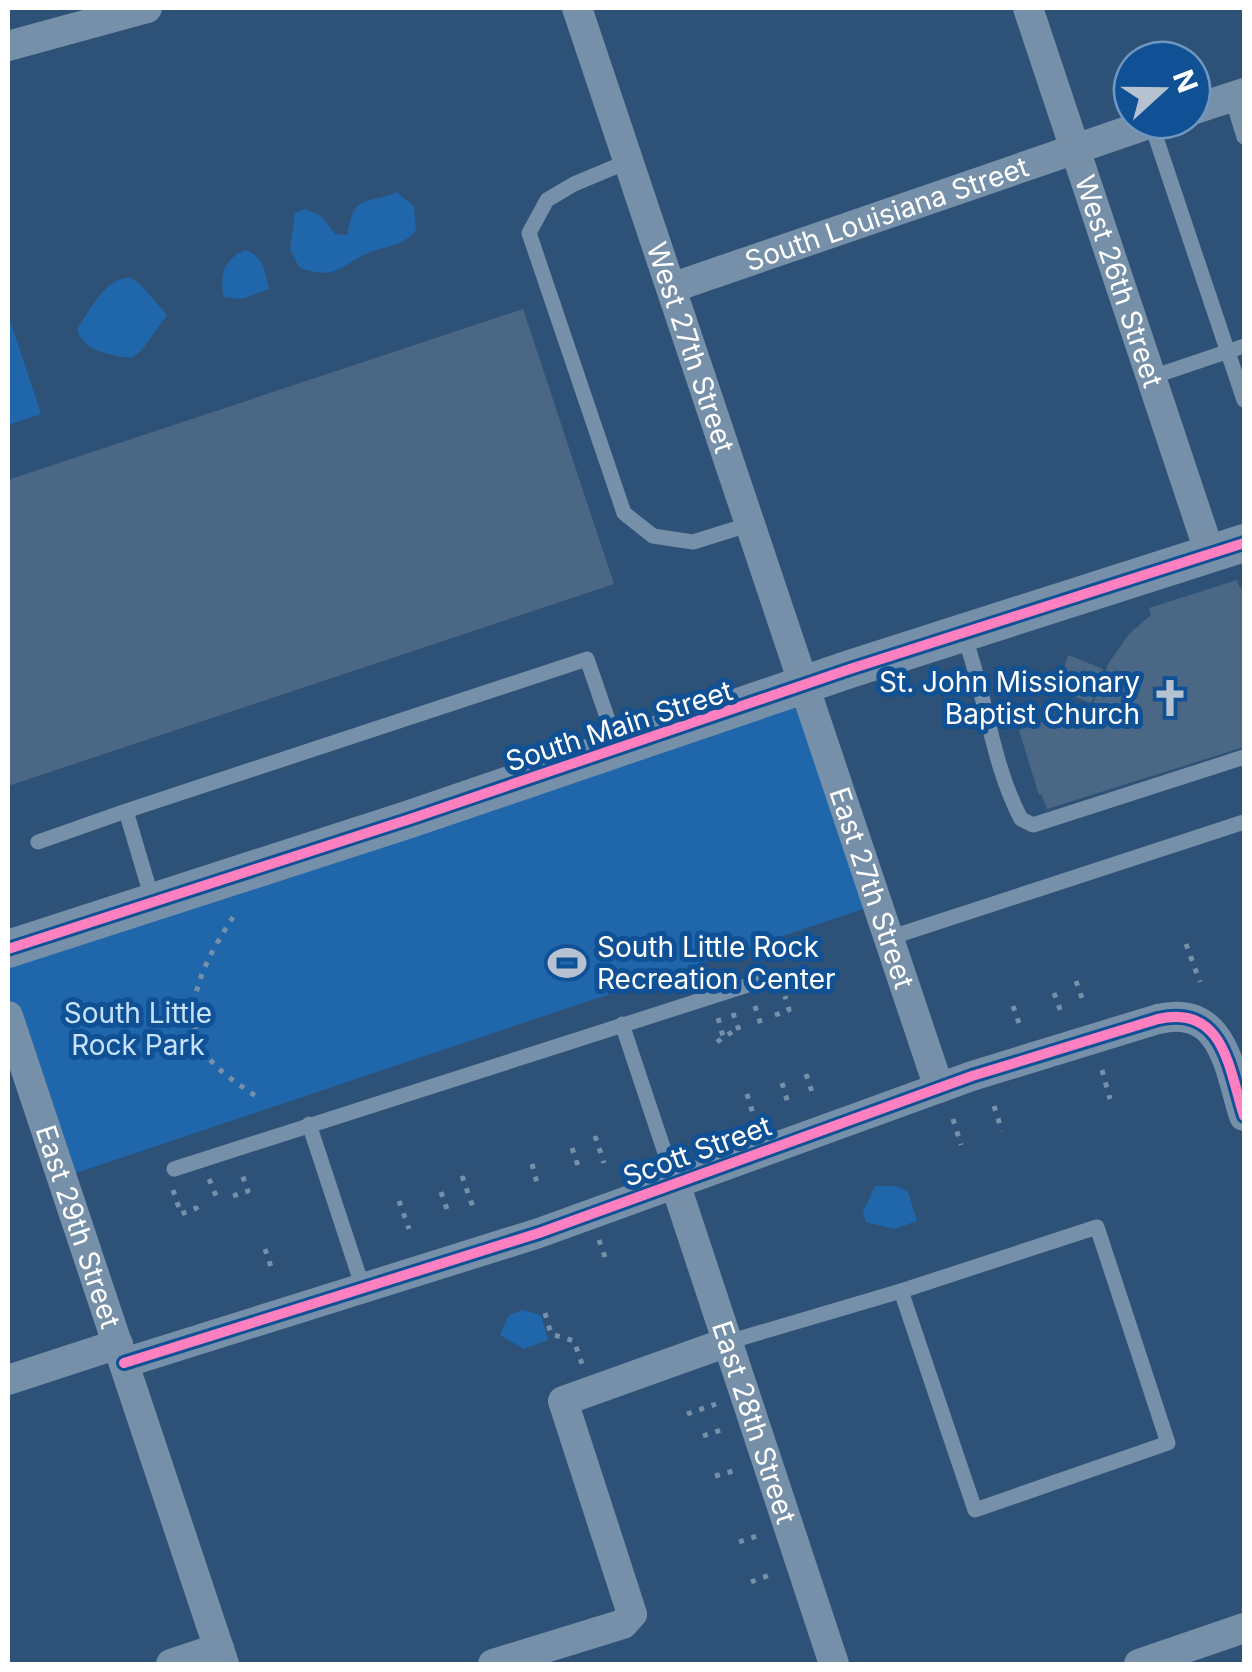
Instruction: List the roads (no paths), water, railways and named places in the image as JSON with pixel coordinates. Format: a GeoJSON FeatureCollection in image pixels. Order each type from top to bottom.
{"type":"FeatureCollection","features":[{"type":"Feature","properties":{"kind":"street","name":"West 27th Street"},"geometry":{"type":"LineString","coordinates":[[577,8],[805,686]]}},
{"type":"Feature","properties":{"kind":"street","name":"West 26th Street"},"geometry":{"type":"LineString","coordinates":[[1028,8],[1152,377],[1227,548]]}},
{"type":"Feature","properties":{"kind":"street"},"geometry":{"type":"LineString","coordinates":[[8,46],[131,10]]}},
{"type":"Feature","properties":{"kind":"street"},"geometry":{"type":"LineString","coordinates":[[1212,103],[1238,95]]}},
{"type":"Feature","properties":{"kind":"street","name":"South Louisiana Street"},"geometry":{"type":"LineString","coordinates":[[671,288],[1112,135]]}},
{"type":"Feature","properties":{"kind":"street","name":"South Main Street"},"geometry":{"type":"LineString","coordinates":[[8,948],[1227,548]]}},
{"type":"Feature","properties":{"kind":"street","name":"East 27th Street"},"geometry":{"type":"LineString","coordinates":[[805,686],[938,1088]]}},
{"type":"Feature","properties":{"kind":"street","name":"Scott Street"},"geometry":{"type":"LineString","coordinates":[[8,1380],[121,1354],[364,1288],[539,1233],[938,1088],[1178,1014],[1197,1020],[1214,1034],[1226,1054],[1242,1108]]}},
{"type":"Feature","properties":{"kind":"street","name":"East 29th Street"},"geometry":{"type":"LineString","coordinates":[[8,1016],[221,1656]]}},
{"type":"Feature","properties":{"kind":"street","name":"East 28th Street"},"geometry":{"type":"LineString","coordinates":[[675,1182],[834,1664]]}},
{"type":"Feature","properties":{"kind":"street"},"geometry":{"type":"LineString","coordinates":[[494,1664],[622,1624],[632,1614],[563,1401],[728,1342]]}},
{"type":"Feature","properties":{"kind":"street"},"geometry":{"type":"LineString","coordinates":[[1138,1664],[1244,1628]]}},
{"type":"Feature","properties":{"kind":"street"},"geometry":{"type":"LineString","coordinates":[[171,1664],[221,1656]]}},
{"type":"Feature","properties":{"kind":"lane"},"geometry":{"type":"LineString","coordinates":[[1238,95],[1244,138]]}},
{"type":"Feature","properties":{"kind":"lane"},"geometry":{"type":"LineString","coordinates":[[1162,140],[1236,348],[1244,400]]}},
{"type":"Feature","properties":{"kind":"lane"},"geometry":{"type":"LineString","coordinates":[[628,161],[547,200],[528,233],[534,251],[624,513],[653,536],[693,542],[750,524]]}},
{"type":"Feature","properties":{"kind":"lane"},"geometry":{"type":"LineString","coordinates":[[1152,377],[1236,348]]}},
{"type":"Feature","properties":{"kind":"lane"},"geometry":{"type":"LineString","coordinates":[[963,633],[1020,820],[1033,825],[1244,757]]}},
{"type":"Feature","properties":{"kind":"lane"},"geometry":{"type":"LineString","coordinates":[[38,842],[586,659],[618,750]]}},
{"type":"Feature","properties":{"kind":"lane"},"geometry":{"type":"LineString","coordinates":[[126,811],[154,902]]}},
{"type":"Feature","properties":{"kind":"lane"},"geometry":{"type":"LineString","coordinates":[[889,938],[1244,822]]}},
{"type":"Feature","properties":{"kind":"lane"},"geometry":{"type":"LineString","coordinates":[[174,1169],[776,976]]}},
{"type":"Feature","properties":{"kind":"lane"},"geometry":{"type":"LineString","coordinates":[[622,1024],[675,1182]]}},
{"type":"Feature","properties":{"kind":"lane"},"geometry":{"type":"LineString","coordinates":[[308,1124],[364,1288]]}},
{"type":"Feature","properties":{"kind":"lane"},"geometry":{"type":"LineString","coordinates":[[728,1342],[1097,1227],[1168,1444],[976,1510],[901,1291]]}},
{"type":"Feature","properties":{"kind":"place","name":"St. John Missionary Baptist Church"},"geometry":{"type":"Point","coordinates":[1170,698]}},
{"type":"Feature","properties":{"kind":"place","name":"South Little Rock Recreation Center"},"geometry":{"type":"Point","coordinates":[567,963]}},
{"type":"Feature","properties":{"kind":"park label","name":"South Little Rock Park"},"geometry":{"type":"Point","coordinates":[138,1029]}}]}
